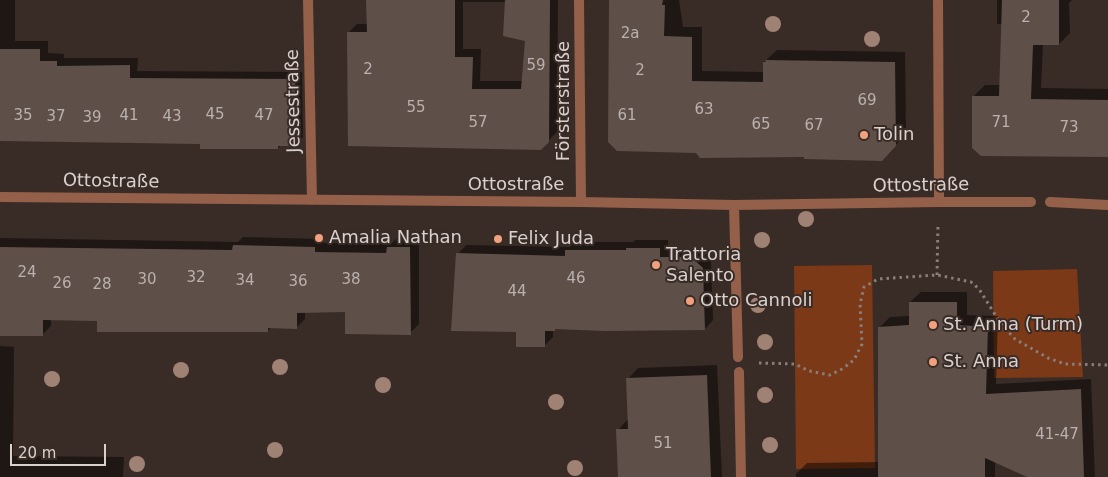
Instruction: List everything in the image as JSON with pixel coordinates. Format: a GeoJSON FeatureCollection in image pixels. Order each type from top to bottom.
{"type":"FeatureCollection","features":[{"type":"Feature","properties":{"kind":"street","name":"Jessestraße"},"geometry":{"type":"LineString","coordinates":[[308,0],[312,200]]}},
{"type":"Feature","properties":{"kind":"street","name":"Försterstraße"},"geometry":{"type":"LineString","coordinates":[[580,0],[581,202]]}},
{"type":"Feature","properties":{"kind":"street"},"geometry":{"type":"LineString","coordinates":[[938,0],[939,202]]}},
{"type":"Feature","properties":{"kind":"street","name":"Ottostraße"},"geometry":{"type":"LineString","coordinates":[[0,197],[581,202],[734,206],[1032,202]]}},
{"type":"Feature","properties":{"kind":"street"},"geometry":{"type":"LineString","coordinates":[[1050,202],[1108,205]]}},
{"type":"Feature","properties":{"kind":"street"},"geometry":{"type":"LineString","coordinates":[[734,206],[738,357]]}},
{"type":"Feature","properties":{"kind":"street"},"geometry":{"type":"LineString","coordinates":[[739,372],[742,477]]}},
{"type":"Feature","properties":{"kind":"path"},"geometry":{"type":"LineString","coordinates":[[937,276],[938,234]]}},
{"type":"Feature","properties":{"kind":"path"},"geometry":{"type":"LineString","coordinates":[[756,363],[795,364],[809,371],[830,375],[854,360],[862,344],[860,304],[864,287],[878,279],[937,276],[971,282],[979,289],[992,311],[1006,329],[1028,348],[1065,364],[1108,365]]}},
{"type":"Feature","properties":{"kind":"shaded area"},"geometry":{"type":"Polygon","coordinates":[[[872,265],[875,468],[796,469],[794,266],[872,265]]]}},
{"type":"Feature","properties":{"kind":"shaded area"},"geometry":{"type":"Polygon","coordinates":[[[1077,269],[1083,377],[994,378],[993,271],[1077,269]]]}},
{"type":"Feature","properties":{"kind":"building"},"geometry":{"type":"Polygon","coordinates":[[[366,0],[455,0],[455,57],[473,57],[472,89],[521,89],[525,41],[503,36],[505,0],[550,0],[549,142],[541,150],[348,146],[347,32],[367,32],[366,0]]]}},
{"type":"Feature","properties":{"kind":"building"},"geometry":{"type":"Polygon","coordinates":[[[609,0],[663,0],[662,5],[665,5],[664,36],[692,37],[692,81],[763,82],[763,62],[766,62],[765,60],[895,62],[896,146],[882,161],[804,159],[804,157],[700,158],[696,153],[617,151],[608,142],[609,0]]]}},
{"type":"Feature","properties":{"kind":"building"},"geometry":{"type":"Polygon","coordinates":[[[1002,0],[1059,0],[1059,45],[1033,45],[1031,99],[1108,100],[1108,157],[981,156],[972,148],[972,96],[999,96],[1002,0]]]}},
{"type":"Feature","properties":{"kind":"building"},"geometry":{"type":"Polygon","coordinates":[[[0,49],[40,49],[40,61],[57,61],[57,66],[130,65],[130,78],[295,79],[296,146],[278,146],[278,149],[200,149],[200,144],[0,141],[0,49]]]}},
{"type":"Feature","properties":{"kind":"building"},"geometry":{"type":"Polygon","coordinates":[[[233,245],[315,247],[315,252],[386,253],[387,247],[410,247],[411,335],[345,334],[345,312],[297,313],[297,329],[268,328],[268,332],[97,332],[97,321],[43,320],[43,336],[0,336],[0,247],[232,250],[233,245]]]}},
{"type":"Feature","properties":{"kind":"building"},"geometry":{"type":"Polygon","coordinates":[[[626,248],[660,248],[660,257],[691,257],[703,268],[705,330],[605,331],[555,329],[555,331],[545,331],[545,347],[516,347],[516,332],[451,331],[456,253],[565,256],[565,250],[626,250],[626,248]]]}},
{"type":"Feature","properties":{"kind":"building","name":"St. Anna"},"geometry":{"type":"Polygon","coordinates":[[[909,302],[957,302],[957,325],[988,327],[986,394],[1081,389],[1084,477],[1027,477],[985,458],[985,477],[878,477],[878,327],[909,325],[909,302]]]}},
{"type":"Feature","properties":{"kind":"building"},"geometry":{"type":"Polygon","coordinates":[[[707,375],[711,477],[618,477],[616,429],[628,429],[626,378],[707,375]]]}},
{"type":"Feature","properties":{"kind":"place","name":"Tolin"},"geometry":{"type":"Point","coordinates":[864,135]}},
{"type":"Feature","properties":{"kind":"place","name":"Amalia Nathan"},"geometry":{"type":"Point","coordinates":[319,238]}},
{"type":"Feature","properties":{"kind":"place","name":"Felix Juda"},"geometry":{"type":"Point","coordinates":[498,239]}},
{"type":"Feature","properties":{"kind":"place","name":"Trattoria Salento"},"geometry":{"type":"Point","coordinates":[656,265]}},
{"type":"Feature","properties":{"kind":"place","name":"Otto Cannoli"},"geometry":{"type":"Point","coordinates":[690,301]}},
{"type":"Feature","properties":{"kind":"place","name":"St. Anna (Turm)"},"geometry":{"type":"Point","coordinates":[933,325]}},
{"type":"Feature","properties":{"kind":"place","name":"St. Anna"},"geometry":{"type":"Point","coordinates":[933,362]}}]}
